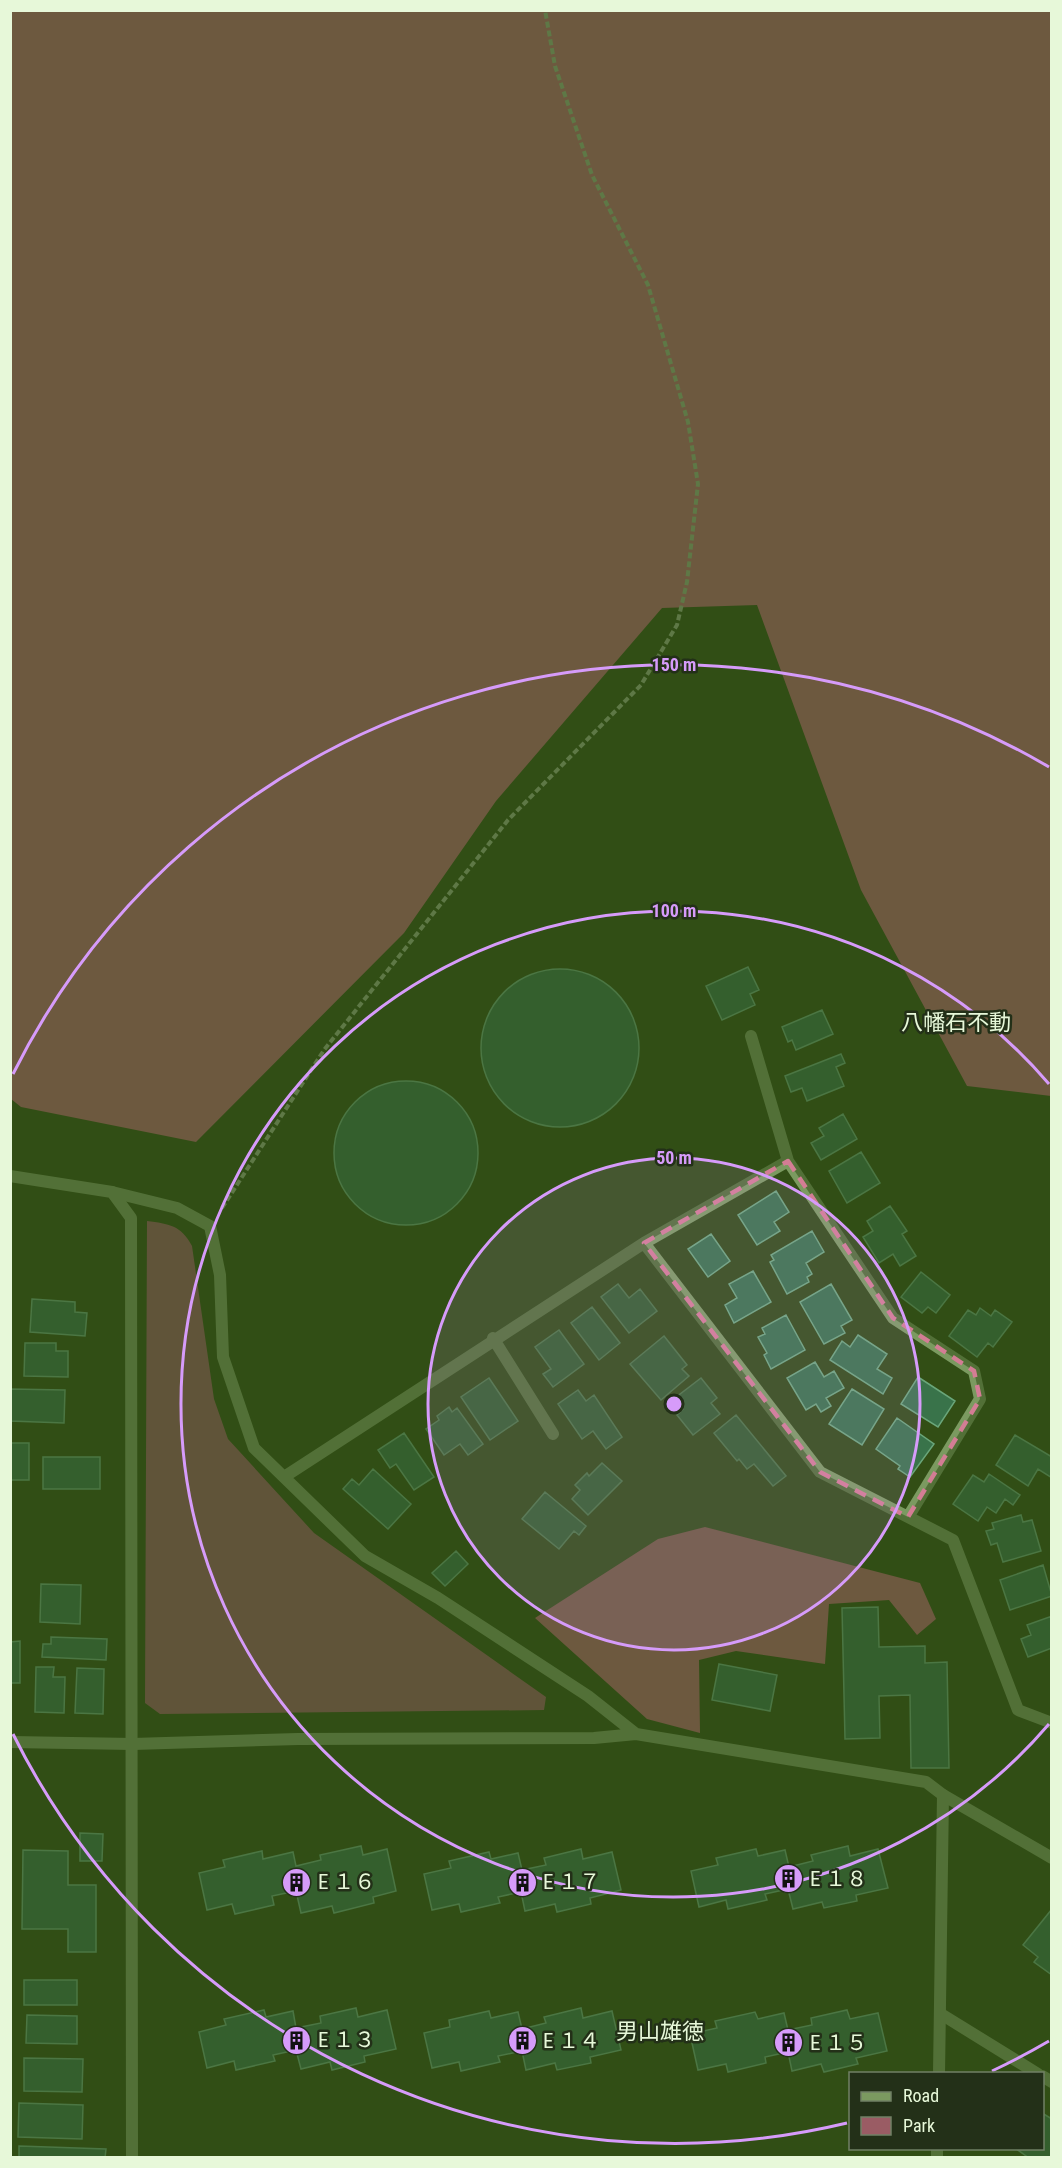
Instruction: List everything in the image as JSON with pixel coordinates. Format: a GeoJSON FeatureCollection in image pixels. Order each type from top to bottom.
{"type":"FeatureCollection","features":[{"type":"Feature","properties":{"kind":"street"},"geometry":{"type":"LineString","coordinates":[[751,1036],[788,1161],[893,1318],[974,1371],[981,1399],[908,1517]]}},
{"type":"Feature","properties":{"kind":"street"},"geometry":{"type":"LineString","coordinates":[[284,1477],[493,1338],[644,1243],[788,1161]]}},
{"type":"Feature","properties":{"kind":"street"},"geometry":{"type":"LineString","coordinates":[[10,1176],[112,1192],[177,1208],[210,1226],[219,1275],[223,1357],[254,1448],[365,1556],[438,1599],[588,1696],[636,1734]]}},
{"type":"Feature","properties":{"kind":"street"},"geometry":{"type":"LineString","coordinates":[[112,1192],[131,1218],[132,2157]]}},
{"type":"Feature","properties":{"kind":"street"},"geometry":{"type":"LineString","coordinates":[[644,1243],[820,1472],[953,1540],[1018,1710],[1052,1723]]}},
{"type":"Feature","properties":{"kind":"street"},"geometry":{"type":"LineString","coordinates":[[493,1338],[553,1434]]}},
{"type":"Feature","properties":{"kind":"street"},"geometry":{"type":"LineString","coordinates":[[10,1742],[133,1744],[298,1739],[594,1738],[636,1734],[926,1782],[943,1795],[1052,1858]]}},
{"type":"Feature","properties":{"kind":"street"},"geometry":{"type":"LineString","coordinates":[[939,2072],[943,1795]]}},
{"type":"Feature","properties":{"kind":"street"},"geometry":{"type":"LineString","coordinates":[[941,2014],[1036,2072]]}},
{"type":"Feature","properties":{"kind":"path"},"geometry":{"type":"LineString","coordinates":[[210,1226],[324,1050],[508,820],[640,685],[677,625],[687,582],[698,484],[688,422],[648,285],[592,175],[555,66],[545,10]]}},
{"type":"Feature","properties":{"kind":"highlighted area"},"geometry":{"type":"Polygon","coordinates":[[[788,1161],[893,1318],[974,1371],[980,1399],[908,1517],[820,1472],[644,1243],[788,1161]]]}},
{"type":"Feature","properties":{"kind":"green space"},"geometry":{"type":"Polygon","coordinates":[[[147,1221],[174,1227],[188,1239],[192,1246],[214,1399],[228,1439],[314,1533],[546,1697],[544,1710],[160,1714],[145,1703],[147,1221]]]}},
{"type":"Feature","properties":{"kind":"shaded area"},"geometry":{"type":"Polygon","coordinates":[[[11,10],[1051,11],[1051,1096],[967,1086],[861,890],[757,605],[662,608],[496,801],[404,933],[196,1142],[21,1107],[11,1099],[11,10]]]}},
{"type":"Feature","properties":{"kind":"shaded area"},"geometry":{"type":"Polygon","coordinates":[[[705,1527],[920,1583],[936,1619],[917,1635],[889,1600],[829,1604],[825,1664],[736,1651],[699,1660],[700,1733],[647,1719],[535,1618],[658,1539],[705,1527]]]}},
{"type":"Feature","properties":{"kind":"building"},"geometry":{"type":"Polygon","coordinates":[[[748,967],[759,990],[750,994],[755,1005],[722,1020],[706,986],[748,967]]]}},
{"type":"Feature","properties":{"kind":"building"},"geometry":{"type":"Polygon","coordinates":[[[560,969],[576,970],[590,975],[604,982],[616,992],[626,1004],[633,1018],[638,1032],[638,1064],[633,1078],[626,1092],[616,1104],[604,1114],[590,1121],[576,1126],[560,1127],[544,1126],[530,1121],[516,1114],[504,1104],[494,1092],[487,1078],[482,1064],[481,1048],[482,1032],[487,1018],[494,1004],[504,992],[516,982],[530,975],[544,970],[560,969]]]}},
{"type":"Feature","properties":{"kind":"building"},"geometry":{"type":"Polygon","coordinates":[[[822,1010],[833,1034],[796,1050],[792,1040],[788,1042],[782,1027],[822,1010]]]}},
{"type":"Feature","properties":{"kind":"building"},"geometry":{"type":"Polygon","coordinates":[[[841,1054],[845,1063],[836,1067],[844,1086],[807,1101],[802,1088],[791,1092],[785,1076],[841,1054]]]}},
{"type":"Feature","properties":{"kind":"building"},"geometry":{"type":"Polygon","coordinates":[[[406,1081],[434,1086],[457,1102],[473,1125],[478,1153],[473,1181],[457,1204],[434,1220],[406,1225],[378,1220],[355,1204],[339,1181],[334,1153],[339,1125],[355,1102],[378,1086],[406,1081]]]}},
{"type":"Feature","properties":{"kind":"building"},"geometry":{"type":"Polygon","coordinates":[[[843,1114],[857,1139],[821,1160],[811,1143],[824,1136],[819,1128],[843,1114]]]}},
{"type":"Feature","properties":{"kind":"building"},"geometry":{"type":"Polygon","coordinates":[[[861,1152],[880,1183],[847,1203],[829,1171],[861,1152]]]}},
{"type":"Feature","properties":{"kind":"building"},"geometry":{"type":"Polygon","coordinates":[[[776,1191],[789,1212],[774,1222],[780,1231],[757,1245],[738,1215],[776,1191]]]}},
{"type":"Feature","properties":{"kind":"building"},"geometry":{"type":"Polygon","coordinates":[[[890,1206],[907,1231],[902,1234],[916,1256],[900,1266],[893,1254],[879,1263],[863,1237],[873,1231],[867,1221],[890,1206]]]}},
{"type":"Feature","properties":{"kind":"building"},"geometry":{"type":"Polygon","coordinates":[[[812,1231],[824,1252],[806,1263],[812,1274],[807,1277],[809,1282],[787,1294],[770,1262],[774,1260],[771,1255],[812,1231]]]}},
{"type":"Feature","properties":{"kind":"building"},"geometry":{"type":"Polygon","coordinates":[[[711,1234],[730,1261],[708,1277],[688,1249],[711,1234]]]}},
{"type":"Feature","properties":{"kind":"building"},"geometry":{"type":"Polygon","coordinates":[[[753,1271],[771,1302],[734,1323],[725,1305],[737,1298],[729,1284],[753,1271]]]}},
{"type":"Feature","properties":{"kind":"building"},"geometry":{"type":"Polygon","coordinates":[[[921,1272],[950,1295],[936,1313],[928,1307],[922,1313],[901,1297],[921,1272]]]}},
{"type":"Feature","properties":{"kind":"building"},"geometry":{"type":"Polygon","coordinates":[[[618,1284],[629,1298],[640,1289],[657,1311],[629,1333],[601,1297],[618,1284]]]}},
{"type":"Feature","properties":{"kind":"building"},"geometry":{"type":"Polygon","coordinates":[[[831,1284],[852,1320],[841,1326],[845,1333],[824,1344],[800,1302],[831,1284]]]}},
{"type":"Feature","properties":{"kind":"building"},"geometry":{"type":"Polygon","coordinates":[[[32,1299],[75,1302],[75,1312],[87,1313],[85,1336],[30,1332],[32,1299]]]}},
{"type":"Feature","properties":{"kind":"building"},"geometry":{"type":"Polygon","coordinates":[[[592,1307],[620,1343],[599,1360],[571,1323],[592,1307]]]}},
{"type":"Feature","properties":{"kind":"building"},"geometry":{"type":"Polygon","coordinates":[[[980,1308],[991,1316],[995,1310],[1012,1322],[993,1347],[988,1343],[977,1357],[949,1336],[968,1310],[976,1315],[980,1308]]]}},
{"type":"Feature","properties":{"kind":"building"},"geometry":{"type":"Polygon","coordinates":[[[786,1315],[805,1350],[771,1369],[764,1355],[767,1353],[758,1337],[765,1334],[762,1328],[786,1315]]]}},
{"type":"Feature","properties":{"kind":"building"},"geometry":{"type":"Polygon","coordinates":[[[559,1330],[584,1364],[553,1387],[543,1374],[551,1369],[535,1347],[559,1330]]]}},
{"type":"Feature","properties":{"kind":"building"},"geometry":{"type":"Polygon","coordinates":[[[858,1335],[887,1354],[877,1369],[892,1378],[883,1394],[830,1360],[842,1341],[850,1347],[858,1335]]]}},
{"type":"Feature","properties":{"kind":"building"},"geometry":{"type":"Polygon","coordinates":[[[664,1336],[687,1365],[682,1369],[689,1376],[661,1400],[630,1364],[664,1336]]]}},
{"type":"Feature","properties":{"kind":"building"},"geometry":{"type":"Polygon","coordinates":[[[25,1343],[56,1343],[56,1351],[68,1351],[68,1377],[24,1376],[25,1343]]]}},
{"type":"Feature","properties":{"kind":"building"},"geometry":{"type":"Polygon","coordinates":[[[815,1362],[824,1377],[834,1371],[844,1388],[826,1398],[831,1406],[821,1412],[816,1404],[806,1410],[787,1378],[815,1362]]]}},
{"type":"Feature","properties":{"kind":"building"},"geometry":{"type":"Polygon","coordinates":[[[918,1377],[955,1401],[938,1427],[901,1404],[918,1377]]]}},
{"type":"Feature","properties":{"kind":"building"},"geometry":{"type":"Polygon","coordinates":[[[489,1378],[518,1421],[490,1440],[461,1397],[489,1378]]]}},
{"type":"Feature","properties":{"kind":"building"},"geometry":{"type":"Polygon","coordinates":[[[701,1378],[717,1398],[711,1403],[720,1414],[693,1435],[677,1415],[683,1409],[675,1398],[701,1378]]]}},
{"type":"Feature","properties":{"kind":"building"},"geometry":{"type":"Polygon","coordinates":[[[10,1389],[65,1390],[64,1423],[10,1421],[10,1389]]]}},
{"type":"Feature","properties":{"kind":"building"},"geometry":{"type":"Polygon","coordinates":[[[852,1389],[884,1409],[862,1445],[829,1424],[852,1389]]]}},
{"type":"Feature","properties":{"kind":"building"},"geometry":{"type":"Polygon","coordinates":[[[578,1390],[586,1401],[594,1395],[622,1437],[606,1449],[593,1431],[582,1439],[558,1404],[578,1390]]]}},
{"type":"Feature","properties":{"kind":"building"},"geometry":{"type":"Polygon","coordinates":[[[449,1407],[452,1412],[457,1408],[483,1444],[468,1455],[460,1444],[444,1455],[426,1429],[439,1420],[437,1416],[449,1407]]]}},
{"type":"Feature","properties":{"kind":"building"},"geometry":{"type":"Polygon","coordinates":[[[736,1415],[786,1476],[773,1486],[754,1464],[747,1469],[739,1459],[737,1461],[714,1433],[736,1415]]]}},
{"type":"Feature","properties":{"kind":"building"},"geometry":{"type":"Polygon","coordinates":[[[897,1418],[934,1444],[910,1477],[898,1469],[900,1466],[876,1449],[897,1418]]]}},
{"type":"Feature","properties":{"kind":"building"},"geometry":{"type":"Polygon","coordinates":[[[404,1433],[434,1477],[414,1490],[396,1464],[390,1468],[378,1450],[404,1433]]]}},
{"type":"Feature","properties":{"kind":"building"},"geometry":{"type":"Polygon","coordinates":[[[1015,1435],[1052,1457],[1052,1478],[1038,1469],[1028,1486],[996,1465],[1015,1435]]]}},
{"type":"Feature","properties":{"kind":"building"},"geometry":{"type":"Polygon","coordinates":[[[10,1443],[29,1443],[29,1480],[10,1480],[10,1443]]]}},
{"type":"Feature","properties":{"kind":"building"},"geometry":{"type":"Polygon","coordinates":[[[43,1457],[100,1457],[100,1489],[43,1489],[43,1457]]]}},
{"type":"Feature","properties":{"kind":"building"},"geometry":{"type":"Polygon","coordinates":[[[602,1463],[622,1481],[588,1515],[572,1499],[580,1490],[575,1485],[587,1473],[589,1476],[602,1463]]]}},
{"type":"Feature","properties":{"kind":"building"},"geometry":{"type":"Polygon","coordinates":[[[373,1469],[411,1504],[388,1529],[343,1489],[352,1479],[359,1485],[373,1469]]]}},
{"type":"Feature","properties":{"kind":"building"},"geometry":{"type":"Polygon","coordinates":[[[989,1474],[1020,1495],[1013,1505],[1005,1499],[996,1513],[987,1507],[978,1521],[953,1504],[973,1475],[984,1482],[989,1474]]]}},
{"type":"Feature","properties":{"kind":"building"},"geometry":{"type":"Polygon","coordinates":[[[545,1492],[586,1526],[579,1535],[574,1531],[559,1549],[522,1519],[545,1492]]]}},
{"type":"Feature","properties":{"kind":"building"},"geometry":{"type":"Polygon","coordinates":[[[1021,1515],[1023,1522],[1032,1520],[1041,1551],[1003,1562],[997,1543],[991,1545],[986,1531],[994,1529],[992,1523],[1021,1515]]]}},
{"type":"Feature","properties":{"kind":"building"},"geometry":{"type":"Polygon","coordinates":[[[456,1551],[468,1564],[445,1586],[432,1573],[456,1551]]]}},
{"type":"Feature","properties":{"kind":"building"},"geometry":{"type":"Polygon","coordinates":[[[1043,1565],[1052,1596],[1010,1610],[1000,1580],[1043,1565]]]}},
{"type":"Feature","properties":{"kind":"building"},"geometry":{"type":"Polygon","coordinates":[[[41,1584],[81,1585],[80,1624],[40,1622],[41,1584]]]}},
{"type":"Feature","properties":{"kind":"building"},"geometry":{"type":"Polygon","coordinates":[[[878,1607],[879,1647],[925,1646],[925,1663],[947,1662],[949,1768],[911,1768],[910,1695],[879,1696],[880,1738],[845,1739],[842,1608],[878,1607]]]}},
{"type":"Feature","properties":{"kind":"building"},"geometry":{"type":"Polygon","coordinates":[[[1052,1616],[1052,1648],[1028,1657],[1021,1639],[1031,1635],[1027,1625],[1052,1616]]]}},
{"type":"Feature","properties":{"kind":"building"},"geometry":{"type":"Polygon","coordinates":[[[51,1637],[107,1639],[106,1660],[42,1657],[43,1644],[51,1644],[51,1637]]]}},
{"type":"Feature","properties":{"kind":"building"},"geometry":{"type":"Polygon","coordinates":[[[20,1641],[20,1683],[10,1683],[10,1642],[20,1641]]]}},
{"type":"Feature","properties":{"kind":"building"},"geometry":{"type":"Polygon","coordinates":[[[719,1664],[777,1675],[770,1711],[712,1700],[719,1664]]]}},
{"type":"Feature","properties":{"kind":"building"},"geometry":{"type":"Polygon","coordinates":[[[36,1667],[54,1667],[53,1677],[65,1677],[64,1713],[35,1712],[36,1667]]]}},
{"type":"Feature","properties":{"kind":"building"},"geometry":{"type":"Polygon","coordinates":[[[77,1668],[104,1669],[103,1714],[75,1713],[77,1668]]]}},
{"type":"Feature","properties":{"kind":"building"},"geometry":{"type":"Polygon","coordinates":[[[80,1833],[103,1834],[102,1861],[80,1861],[80,1833]]]}},
{"type":"Feature","properties":{"kind":"building","name":"E １６"},"geometry":{"type":"Polygon","coordinates":[[[361,1846],[363,1855],[387,1849],[396,1891],[373,1897],[374,1903],[334,1913],[332,1906],[301,1913],[296,1891],[272,1896],[274,1905],[235,1914],[232,1904],[207,1910],[199,1873],[225,1867],[223,1860],[262,1851],[263,1859],[293,1852],[296,1866],[321,1860],[320,1855],[361,1846]]]}},
{"type":"Feature","properties":{"kind":"building","name":"E １８"},"geometry":{"type":"Polygon","coordinates":[[[848,1846],[850,1856],[878,1849],[888,1888],[856,1895],[857,1901],[824,1908],[822,1902],[793,1909],[788,1889],[765,1894],[767,1900],[728,1909],[726,1900],[699,1907],[691,1871],[718,1865],[716,1858],[756,1849],[758,1856],[785,1850],[789,1867],[813,1861],[811,1855],[848,1846]]]}},
{"type":"Feature","properties":{"kind":"building","name":"E １７"},"geometry":{"type":"Polygon","coordinates":[[[581,1849],[583,1859],[612,1852],[621,1890],[590,1898],[591,1904],[557,1912],[555,1904],[525,1911],[521,1892],[498,1897],[500,1903],[461,1912],[459,1904],[432,1910],[424,1874],[451,1868],[449,1861],[489,1852],[491,1859],[518,1853],[522,1870],[546,1865],[544,1858],[581,1849]]]}},
{"type":"Feature","properties":{"kind":"building"},"geometry":{"type":"Polygon","coordinates":[[[23,1850],[68,1851],[68,1885],[96,1885],[96,1952],[68,1952],[68,1929],[22,1929],[23,1850]]]}},
{"type":"Feature","properties":{"kind":"building"},"geometry":{"type":"Polygon","coordinates":[[[1052,1909],[1052,1975],[1034,1962],[1038,1957],[1023,1945],[1052,1909]]]}},
{"type":"Feature","properties":{"kind":"building"},"geometry":{"type":"Polygon","coordinates":[[[24,1980],[77,1980],[77,2005],[24,2005],[24,1980]]]}},
{"type":"Feature","properties":{"kind":"building","name":"E １３"},"geometry":{"type":"Polygon","coordinates":[[[356,2008],[358,2017],[387,2010],[396,2049],[364,2056],[365,2062],[332,2070],[330,2062],[301,2069],[296,2050],[273,2055],[275,2061],[236,2070],[234,2061],[207,2068],[199,2032],[226,2025],[224,2019],[264,2010],[266,2017],[293,2011],[296,2028],[321,2023],[320,2016],[356,2008]]]}},
{"type":"Feature","properties":{"kind":"building","name":"E １４"},"geometry":{"type":"Polygon","coordinates":[[[581,2008],[583,2018],[612,2011],[621,2050],[590,2057],[591,2063],[557,2070],[555,2063],[526,2070],[522,2051],[498,2056],[500,2062],[461,2071],[459,2062],[432,2068],[424,2033],[450,2027],[449,2020],[489,2011],[491,2018],[518,2012],[522,2029],[546,2023],[544,2017],[581,2008]]]}},
{"type":"Feature","properties":{"kind":"building","name":"E １５"},"geometry":{"type":"Polygon","coordinates":[[[847,2010],[850,2019],[878,2013],[887,2051],[856,2058],[858,2064],[824,2072],[821,2064],[792,2071],[788,2052],[765,2057],[766,2063],[728,2072],[726,2064],[698,2070],[690,2034],[717,2028],[715,2021],[755,2012],[758,2019],[784,2013],[788,2030],[812,2025],[811,2018],[847,2010]]]}},
{"type":"Feature","properties":{"kind":"building"},"geometry":{"type":"Polygon","coordinates":[[[27,2015],[77,2016],[77,2044],[26,2043],[27,2015]]]}},
{"type":"Feature","properties":{"kind":"building"},"geometry":{"type":"Polygon","coordinates":[[[24,2058],[83,2059],[82,2092],[24,2091],[24,2058]]]}},
{"type":"Feature","properties":{"kind":"building"},"geometry":{"type":"Polygon","coordinates":[[[19,2103],[83,2105],[82,2139],[18,2137],[19,2103]]]}},
{"type":"Feature","properties":{"kind":"building"},"geometry":{"type":"Polygon","coordinates":[[[1044,2114],[1052,2119],[1052,2158],[1029,2158],[1018,2150],[1044,2150],[1044,2114]]]}},
{"type":"Feature","properties":{"kind":"building"},"geometry":{"type":"Polygon","coordinates":[[[19,2146],[106,2149],[105,2158],[19,2158],[19,2146]]]}},
{"type":"Feature","properties":{"kind":"place","name":"E １８"},"geometry":{"type":"Point","coordinates":[789,1879]}},
{"type":"Feature","properties":{"kind":"place","name":"E １６"},"geometry":{"type":"Point","coordinates":[297,1882]}},
{"type":"Feature","properties":{"kind":"place","name":"E １７"},"geometry":{"type":"Point","coordinates":[522,1882]}},
{"type":"Feature","properties":{"kind":"place","name":"E １３"},"geometry":{"type":"Point","coordinates":[297,2040]}},
{"type":"Feature","properties":{"kind":"place","name":"E １４"},"geometry":{"type":"Point","coordinates":[522,2041]}},
{"type":"Feature","properties":{"kind":"place","name":"E １５"},"geometry":{"type":"Point","coordinates":[789,2043]}},
{"type":"Feature","properties":{"kind":"district","name":"八幡石不動"},"geometry":{"type":"Point","coordinates":[956,1022]}},
{"type":"Feature","properties":{"kind":"district","name":"男山雄徳"},"geometry":{"type":"Point","coordinates":[660,2031]}}]}
